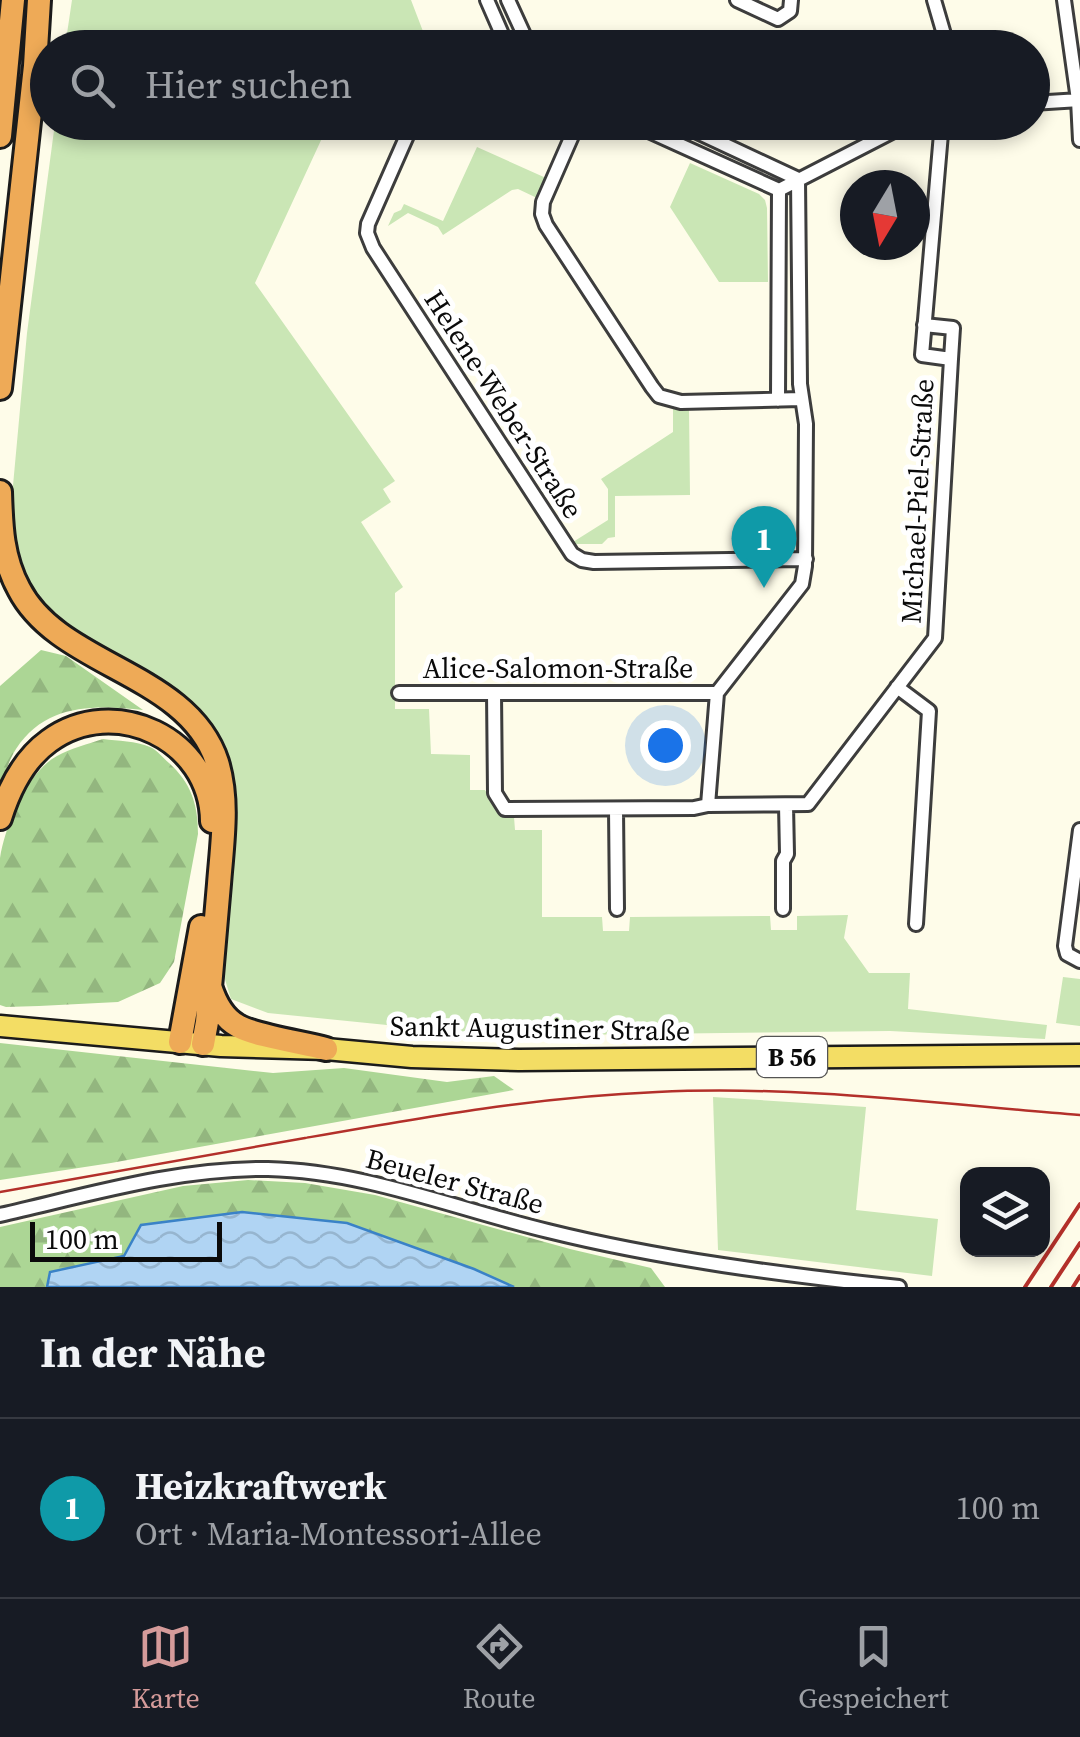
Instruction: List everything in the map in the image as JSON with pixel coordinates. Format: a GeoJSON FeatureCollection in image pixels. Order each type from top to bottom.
{"type":"FeatureCollection","features":[{"type":"Feature","properties":{"kind":"highway"},"geometry":{"type":"LineString","coordinates":[[0,136],[13,0]]}},
{"type":"Feature","properties":{"kind":"highway"},"geometry":{"type":"LineString","coordinates":[[37,30],[39,0]]}},
{"type":"Feature","properties":{"kind":"highway"},"geometry":{"type":"LineString","coordinates":[[43,30],[50,0]]}},
{"type":"Feature","properties":{"kind":"highway"},"geometry":{"type":"LineString","coordinates":[[0,388],[30,112]]}},
{"type":"Feature","properties":{"kind":"highway"},"geometry":{"type":"LineString","coordinates":[[0,492],[2,541],[20,593],[63,636],[178,706],[202,730],[216,759],[223,788],[223,831],[210,986],[192,1043]]}},
{"type":"Feature","properties":{"kind":"highway"},"geometry":{"type":"LineString","coordinates":[[0,818],[14,784],[34,754],[68,730],[89,722],[127,722],[164,736],[181,749],[206,787],[212,812],[192,1043]]}},
{"type":"Feature","properties":{"kind":"highway"},"geometry":{"type":"LineString","coordinates":[[210,986],[214,1000],[240,1028],[326,1048]]}},
{"type":"Feature","properties":{"kind":"main road","name":"Sankt Augustiner Straße"},"geometry":{"type":"LineString","coordinates":[[2,1026],[192,1043],[519,1060],[1080,1055]]}},
{"type":"Feature","properties":{"kind":"street"},"geometry":{"type":"LineString","coordinates":[[488,0],[500,30]]}},
{"type":"Feature","properties":{"kind":"street"},"geometry":{"type":"LineString","coordinates":[[508,0],[521,30]]}},
{"type":"Feature","properties":{"kind":"street"},"geometry":{"type":"LineString","coordinates":[[737,0],[778,19],[790,5]]}},
{"type":"Feature","properties":{"kind":"street"},"geometry":{"type":"LineString","coordinates":[[934,0],[943,30]]}},
{"type":"Feature","properties":{"kind":"street"},"geometry":{"type":"LineString","coordinates":[[1064,0],[1079,100],[1080,140]]}},
{"type":"Feature","properties":{"kind":"street"},"geometry":{"type":"LineString","coordinates":[[1050,102],[1079,100]]}},
{"type":"Feature","properties":{"kind":"street","name":"Helene-Weber-Straße"},"geometry":{"type":"LineString","coordinates":[[405,140],[368,224],[373,248],[572,554],[594,562],[806,559]]}},
{"type":"Feature","properties":{"kind":"street"},"geometry":{"type":"LineString","coordinates":[[570,140],[544,198],[542,214],[659,396],[680,402],[802,399]]}},
{"type":"Feature","properties":{"kind":"street"},"geometry":{"type":"LineString","coordinates":[[668,140],[779,190]]}},
{"type":"Feature","properties":{"kind":"street"},"geometry":{"type":"LineString","coordinates":[[715,140],[798,179]]}},
{"type":"Feature","properties":{"kind":"street"},"geometry":{"type":"LineString","coordinates":[[779,190],[875,140]]}},
{"type":"Feature","properties":{"kind":"street"},"geometry":{"type":"LineString","coordinates":[[924,325],[940,140]]}},
{"type":"Feature","properties":{"kind":"street"},"geometry":{"type":"LineString","coordinates":[[708,805],[717,693],[802,584],[806,559],[798,179]]}},
{"type":"Feature","properties":{"kind":"street"},"geometry":{"type":"LineString","coordinates":[[778,400],[779,190]]}},
{"type":"Feature","properties":{"kind":"street","name":"Michael-Piel-Straße"},"geometry":{"type":"LineString","coordinates":[[786,805],[808,804],[935,638],[951,358],[952,328],[924,325],[922,356],[951,358]]}},
{"type":"Feature","properties":{"kind":"street"},"geometry":{"type":"LineString","coordinates":[[897,688],[929,710],[916,924]]}},
{"type":"Feature","properties":{"kind":"street","name":"Alice-Salomon-Straße"},"geometry":{"type":"LineString","coordinates":[[399,693],[717,693]]}},
{"type":"Feature","properties":{"kind":"street"},"geometry":{"type":"LineString","coordinates":[[494,693],[494,793],[503,808],[786,805],[788,854],[783,862],[783,908]]}},
{"type":"Feature","properties":{"kind":"street"},"geometry":{"type":"LineString","coordinates":[[616,809],[617,909]]}},
{"type":"Feature","properties":{"kind":"street"},"geometry":{"type":"LineString","coordinates":[[1073,958],[1065,946],[1080,830]]}},
{"type":"Feature","properties":{"kind":"street","name":"Beueler Straße"},"geometry":{"type":"LineString","coordinates":[[0,1215],[160,1179],[215,1171],[312,1172],[377,1184],[550,1232],[641,1250],[899,1287]]}},
{"type":"Feature","properties":{"kind":"green space"},"geometry":{"type":"Polygon","coordinates":[[[72,0],[411,0],[422,30],[68,30],[72,0]]]}},
{"type":"Feature","properties":{"kind":"green space"},"geometry":{"type":"Polygon","coordinates":[[[53,140],[321,140],[255,283],[395,481],[383,489],[391,502],[361,522],[403,587],[395,593],[395,709],[429,709],[431,754],[470,755],[470,790],[485,790],[496,810],[514,817],[515,830],[542,830],[542,917],[602,917],[603,931],[629,931],[630,917],[770,916],[771,930],[797,930],[797,916],[848,915],[844,938],[869,973],[910,973],[908,1009],[1047,1025],[1045,1039],[890,1031],[496,1036],[268,1013],[231,999],[222,970],[234,837],[235,789],[227,753],[211,726],[185,699],[61,629],[26,588],[8,540],[27,333],[53,140]]]}},
{"type":"Feature","properties":{"kind":"green space"},"geometry":{"type":"Polygon","coordinates":[[[477,147],[546,178],[537,198],[512,190],[443,235],[438,227],[408,213],[388,226],[404,204],[443,221],[477,147]]]}},
{"type":"Feature","properties":{"kind":"green space"},"geometry":{"type":"Polygon","coordinates":[[[690,163],[765,200],[768,282],[719,282],[670,207],[690,163]]]}},
{"type":"Feature","properties":{"kind":"green space"},"geometry":{"type":"Polygon","coordinates":[[[673,409],[689,409],[690,495],[615,496],[615,537],[602,544],[574,544],[608,520],[608,489],[601,479],[673,432],[673,409]]]}},
{"type":"Feature","properties":{"kind":"green space"},"geometry":{"type":"Polygon","coordinates":[[[41,650],[66,656],[143,710],[90,708],[57,715],[28,734],[16,749],[0,785],[0,686],[41,650]]]}},
{"type":"Feature","properties":{"kind":"green space"},"geometry":{"type":"Polygon","coordinates":[[[103,739],[155,750],[183,778],[195,804],[198,834],[174,962],[160,983],[118,1002],[0,1005],[0,858],[12,816],[27,787],[46,764],[68,751],[103,739]]]}},
{"type":"Feature","properties":{"kind":"green space"},"geometry":{"type":"Polygon","coordinates":[[[1063,977],[1080,979],[1080,1026],[1056,1023],[1063,977]]]}},
{"type":"Feature","properties":{"kind":"green space"},"geometry":{"type":"Polygon","coordinates":[[[0,1043],[273,1073],[344,1068],[447,1082],[494,1076],[514,1090],[0,1180],[0,1043]]]}},
{"type":"Feature","properties":{"kind":"green space"},"geometry":{"type":"Polygon","coordinates":[[[713,1097],[866,1107],[856,1210],[938,1219],[932,1276],[718,1250],[713,1097]]]}},
{"type":"Feature","properties":{"kind":"green space"},"geometry":{"type":"Polygon","coordinates":[[[248,1180],[305,1183],[375,1195],[651,1268],[665,1287],[514,1287],[347,1223],[124,1256],[51,1272],[47,1287],[0,1287],[0,1227],[183,1186],[248,1180]]]}},
{"type":"Feature","properties":{"kind":"water"},"geometry":{"type":"Polygon","coordinates":[[[242,1212],[347,1223],[514,1287],[47,1287],[50,1272],[124,1256],[141,1225],[242,1212]]]}},
{"type":"Feature","properties":{"kind":"tram line"},"geometry":{"type":"LineString","coordinates":[[0,1192],[437,1116],[612,1095],[710,1091],[816,1093],[1080,1115]]}},
{"type":"Feature","properties":{"kind":"railway"},"geometry":{"type":"LineString","coordinates":[[1025,1287],[1080,1204]]}},
{"type":"Feature","properties":{"kind":"railway"},"geometry":{"type":"LineString","coordinates":[[1051,1287],[1080,1243]]}},
{"type":"Feature","properties":{"kind":"railway"},"geometry":{"type":"LineString","coordinates":[[1073,1287],[1080,1276]]}},
{"type":"Feature","properties":{"kind":"place","name":"Heizkraftwerk"},"geometry":{"type":"Point","coordinates":[764,588]}}]}
